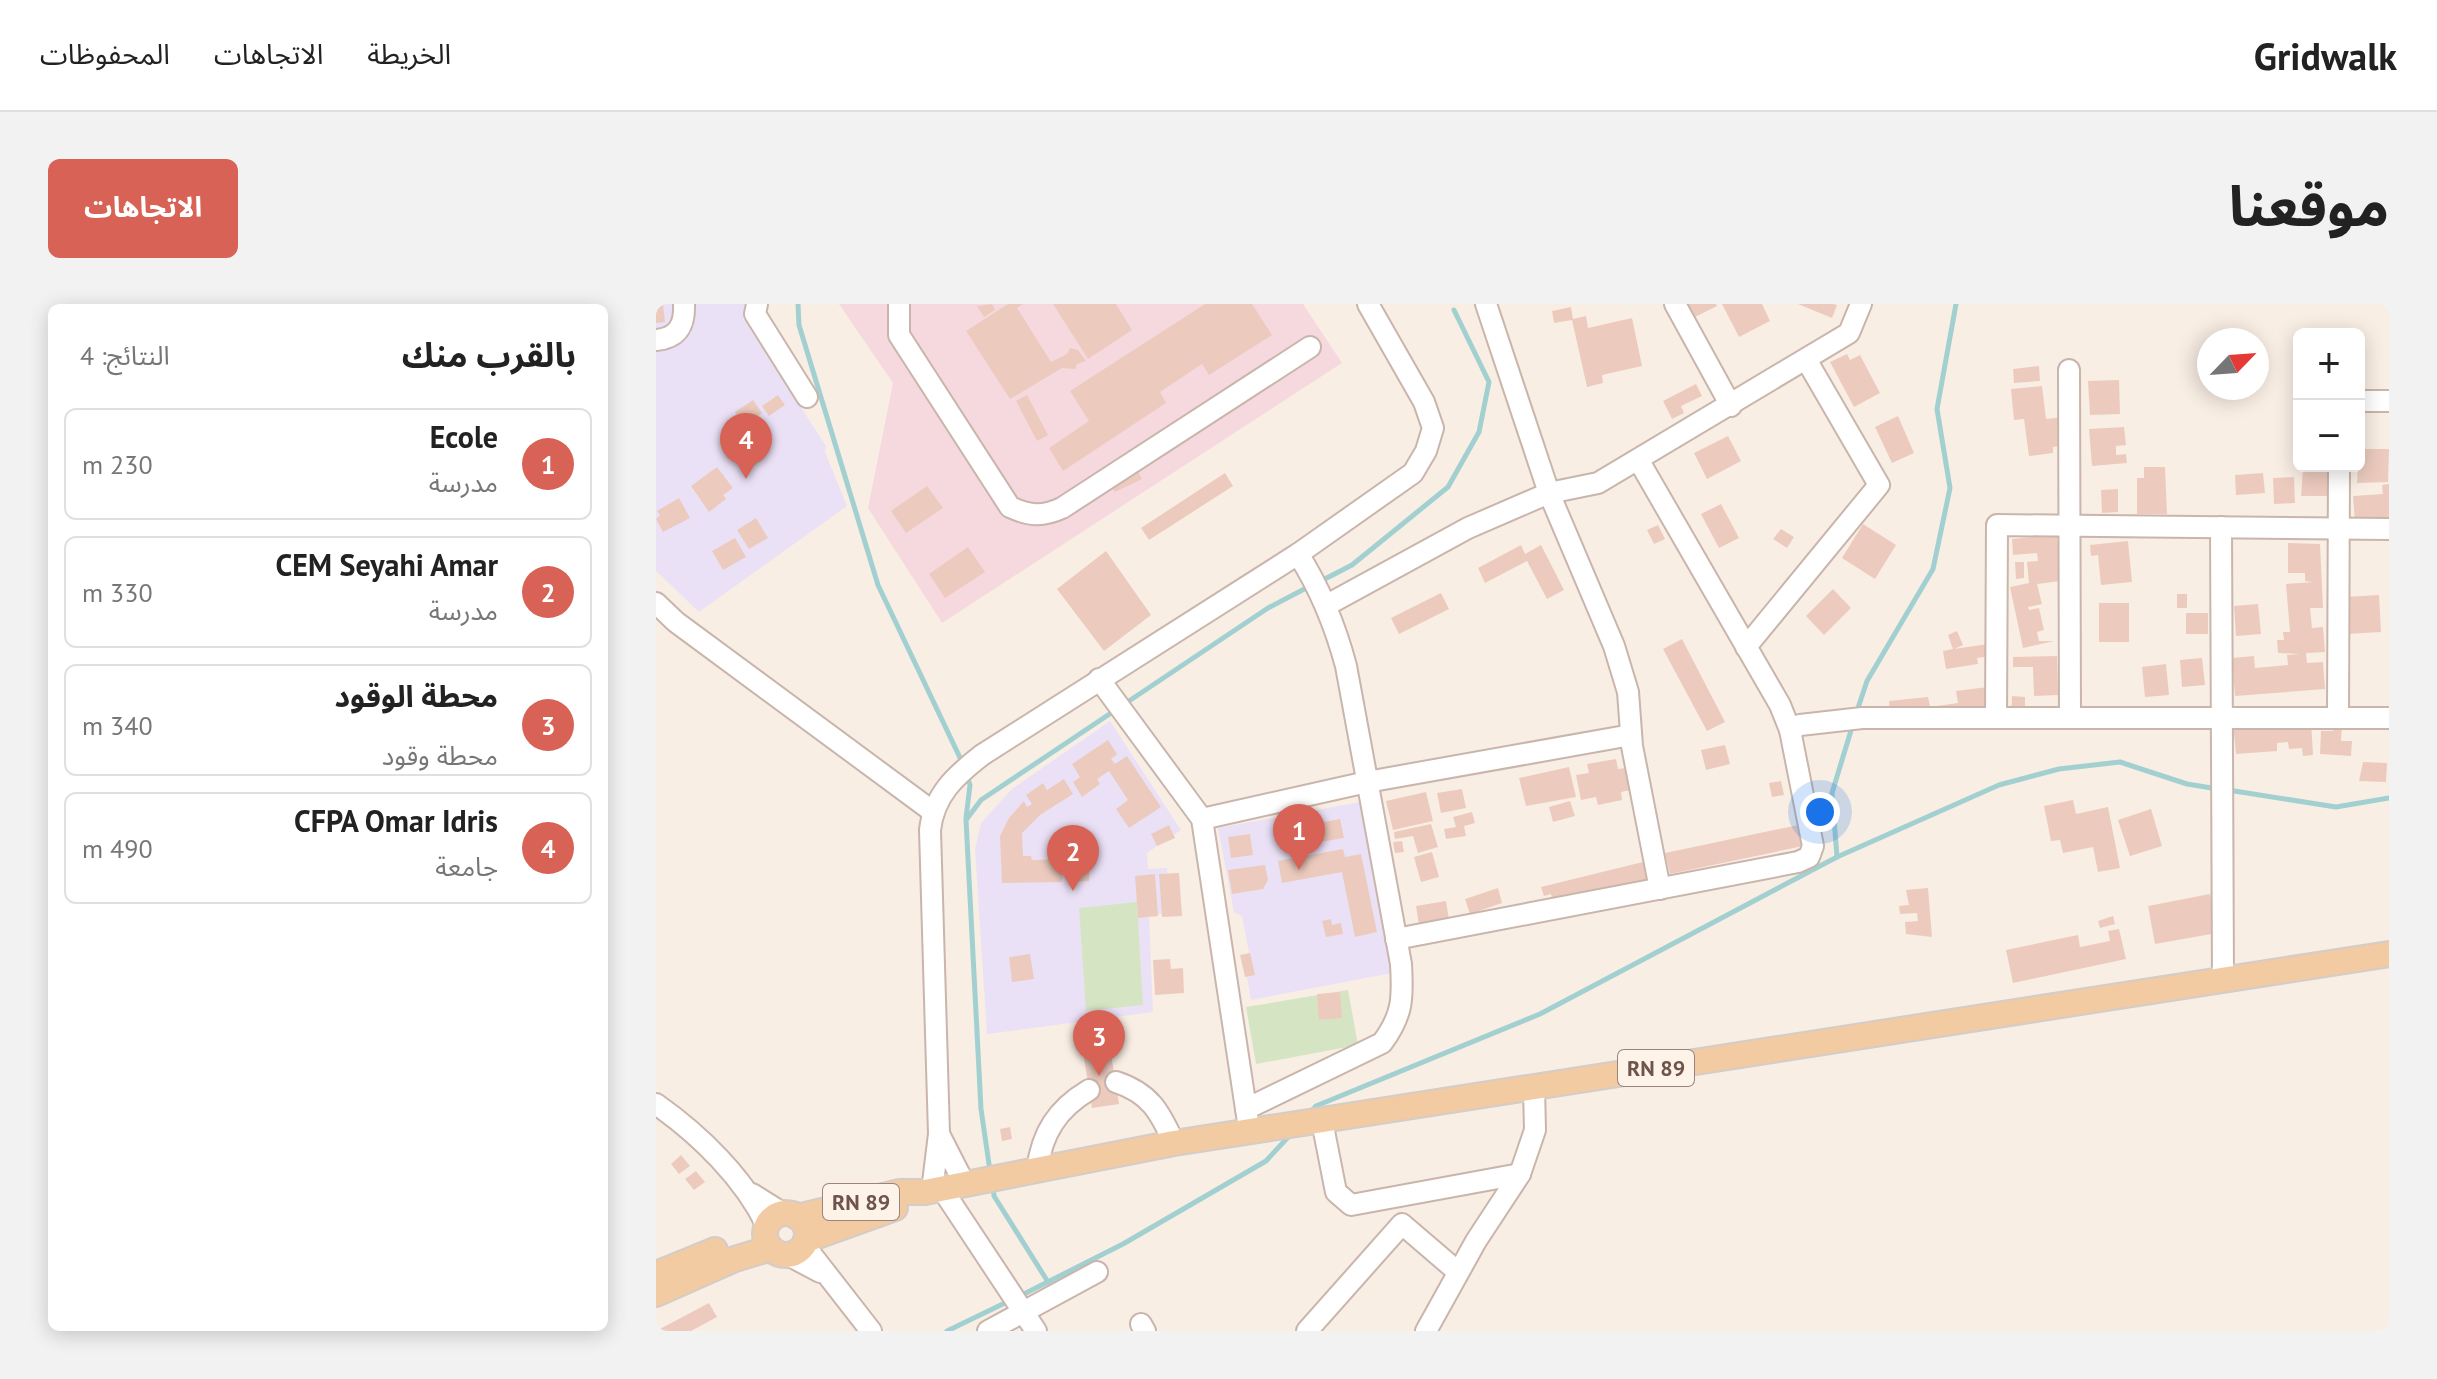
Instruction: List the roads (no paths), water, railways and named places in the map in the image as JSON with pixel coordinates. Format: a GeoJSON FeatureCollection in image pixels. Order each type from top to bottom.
{"type":"FeatureCollection","features":[{"type":"Feature","properties":{"kind":"main road","name":"RN 89"},"geometry":{"type":"LineString","coordinates":[[656,1274],[792,1241],[899,1192],[941,1189],[1174,1143],[1248,1121],[1322,1121],[2389,954]]}},
{"type":"Feature","properties":{"kind":"main road","name":"RN 89"},"geometry":{"type":"LineString","coordinates":[[656,1294],[735,1259],[903,1206],[941,1189]]}},
{"type":"Feature","properties":{"kind":"street"},"geometry":{"type":"LineString","coordinates":[[656,340],[669,339],[679,330],[685,318],[684,304]]}},
{"type":"Feature","properties":{"kind":"street"},"geometry":{"type":"LineString","coordinates":[[757,304],[755,314],[807,397]]}},
{"type":"Feature","properties":{"kind":"street"},"geometry":{"type":"LineString","coordinates":[[899,304],[899,335],[1010,507],[1028,515],[1045,515],[1062,508],[1310,347]]}},
{"type":"Feature","properties":{"kind":"street"},"geometry":{"type":"LineString","coordinates":[[1036,1331],[941,1189],[930,848],[932,811],[955,777],[972,763],[1298,554],[1413,473],[1426,451],[1433,428],[1424,402],[1368,304]]}},
{"type":"Feature","properties":{"kind":"street"},"geometry":{"type":"LineString","coordinates":[[1486,304],[1549,493],[1614,646],[1628,692],[1631,735],[1660,889]]}},
{"type":"Feature","properties":{"kind":"street"},"geometry":{"type":"LineString","coordinates":[[1675,304],[1731,406]]}},
{"type":"Feature","properties":{"kind":"street"},"geometry":{"type":"LineString","coordinates":[[1327,605],[1468,528],[1549,493],[1598,483],[1639,461],[1849,333],[1861,304]]}},
{"type":"Feature","properties":{"kind":"street"},"geometry":{"type":"LineString","coordinates":[[1746,647],[1879,485],[1807,361]]}},
{"type":"Feature","properties":{"kind":"street"},"geometry":{"type":"LineString","coordinates":[[2069,370],[2070,718]]}},
{"type":"Feature","properties":{"kind":"street"},"geometry":{"type":"LineString","coordinates":[[2365,401],[2389,401]]}},
{"type":"Feature","properties":{"kind":"street"},"geometry":{"type":"LineString","coordinates":[[1396,939],[1809,857],[1813,846],[1790,730],[1780,705],[1639,461]]}},
{"type":"Feature","properties":{"kind":"street"},"geometry":{"type":"LineString","coordinates":[[2338,718],[2339,472]]}},
{"type":"Feature","properties":{"kind":"street"},"geometry":{"type":"LineString","coordinates":[[1996,718],[1997,525],[2389,529]]}},
{"type":"Feature","properties":{"kind":"street"},"geometry":{"type":"LineString","coordinates":[[2221,527],[2223,978]]}},
{"type":"Feature","properties":{"kind":"street"},"geometry":{"type":"LineString","coordinates":[[1099,679],[1202,819],[1248,1121],[1382,1043],[1397,1023],[1402,995],[1396,939],[1346,666],[1327,605],[1298,554]]}},
{"type":"Feature","properties":{"kind":"street"},"geometry":{"type":"LineString","coordinates":[[656,603],[676,622],[932,811]]}},
{"type":"Feature","properties":{"kind":"street"},"geometry":{"type":"LineString","coordinates":[[1790,730],[1800,725],[1862,718],[2389,718]]}},
{"type":"Feature","properties":{"kind":"street"},"geometry":{"type":"LineString","coordinates":[[1202,819],[1367,782],[1631,735]]}},
{"type":"Feature","properties":{"kind":"street"},"geometry":{"type":"LineString","coordinates":[[1116,1082],[1138,1089],[1151,1100],[1174,1143]]}},
{"type":"Feature","properties":{"kind":"street"},"geometry":{"type":"LineString","coordinates":[[1425,1330],[1520,1174],[1535,1130],[1534,1088]]}},
{"type":"Feature","properties":{"kind":"street"},"geometry":{"type":"LineString","coordinates":[[1037,1170],[1047,1131],[1065,1107],[1089,1090]]}},
{"type":"Feature","properties":{"kind":"street"},"geometry":{"type":"LineString","coordinates":[[656,1104],[711,1151],[871,1331]]}},
{"type":"Feature","properties":{"kind":"street"},"geometry":{"type":"LineString","coordinates":[[1322,1121],[1336,1192],[1351,1205],[1520,1174]]}},
{"type":"Feature","properties":{"kind":"street"},"geometry":{"type":"LineString","coordinates":[[939,1134],[941,1189]]}},
{"type":"Feature","properties":{"kind":"street"},"geometry":{"type":"LineString","coordinates":[[1307,1331],[1402,1224],[1458,1272]]}},
{"type":"Feature","properties":{"kind":"street"},"geometry":{"type":"LineString","coordinates":[[988,1331],[1097,1272]]}},
{"type":"Feature","properties":{"kind":"waterway"},"geometry":{"type":"LineString","coordinates":[[798,304],[799,325],[878,585],[963,764]]}},
{"type":"Feature","properties":{"kind":"waterway"},"geometry":{"type":"LineString","coordinates":[[1856,714],[1867,681],[1933,569],[1950,488],[1937,409],[1956,304]]}},
{"type":"Feature","properties":{"kind":"waterway"},"geometry":{"type":"LineString","coordinates":[[1319,582],[1352,565],[1448,487],[1479,432],[1489,382],[1454,310]]}},
{"type":"Feature","properties":{"kind":"waterway"},"geometry":{"type":"LineString","coordinates":[[1123,705],[1268,608],[1310,586]]}},
{"type":"Feature","properties":{"kind":"waterway"},"geometry":{"type":"LineString","coordinates":[[990,1171],[981,1109],[966,820],[981,800],[1114,711]]}},
{"type":"Feature","properties":{"kind":"waterway"},"geometry":{"type":"LineString","coordinates":[[1837,857],[1832,793],[1853,724]]}},
{"type":"Feature","properties":{"kind":"waterway"},"geometry":{"type":"LineString","coordinates":[[1310,1113],[1316,1106],[1540,1014],[1837,857],[1999,785],[2059,769],[2120,762],[2187,784],[2218,789]]}},
{"type":"Feature","properties":{"kind":"waterway"},"geometry":{"type":"LineString","coordinates":[[966,773],[970,785],[966,818]]}},
{"type":"Feature","properties":{"kind":"waterway"},"geometry":{"type":"LineString","coordinates":[[2228,790],[2336,807],[2389,798]]}},
{"type":"Feature","properties":{"kind":"waterway"},"geometry":{"type":"LineString","coordinates":[[1018,1297],[1123,1244],[1266,1161],[1290,1135]]}},
{"type":"Feature","properties":{"kind":"waterway"},"geometry":{"type":"LineString","coordinates":[[993,1185],[994,1196],[1048,1282]]}},
{"type":"Feature","properties":{"kind":"waterway"},"geometry":{"type":"LineString","coordinates":[[947,1331],[1009,1301]]}},
{"type":"Feature","properties":{"kind":"place","name":"CFPA Omar Idris"},"geometry":{"type":"Point","coordinates":[746,479]}},
{"type":"Feature","properties":{"kind":"place","name":"Ecole"},"geometry":{"type":"Point","coordinates":[1299,870]}},
{"type":"Feature","properties":{"kind":"place","name":"CEM Seyahi Amar"},"geometry":{"type":"Point","coordinates":[1073,891]}},
{"type":"Feature","properties":{"kind":"place","name":"محطة الوقود"},"geometry":{"type":"Point","coordinates":[1099,1076]}}]}
